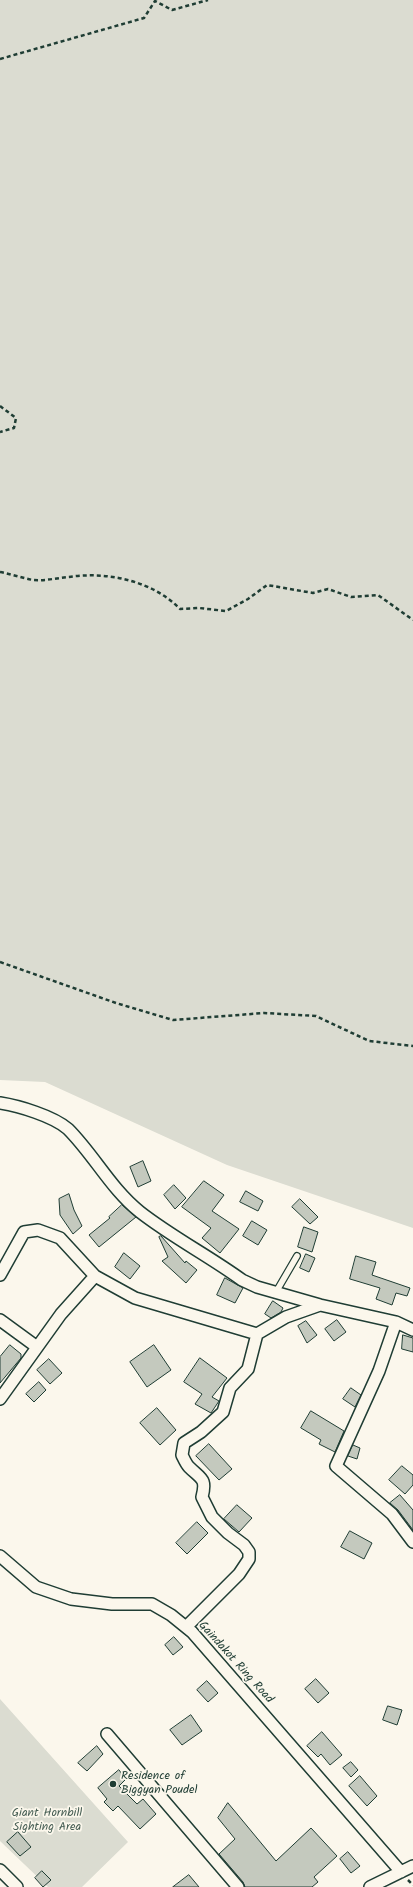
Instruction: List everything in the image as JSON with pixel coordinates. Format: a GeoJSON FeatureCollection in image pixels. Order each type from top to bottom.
{"type":"FeatureCollection","features":[{"type":"Feature","properties":{"kind":"street"},"geometry":{"type":"LineString","coordinates":[[0,1103],[27,1108],[67,1128],[120,1193],[140,1212],[242,1280],[257,1287],[320,1305],[396,1322],[413,1330]]}},
{"type":"Feature","properties":{"kind":"street"},"geometry":{"type":"LineString","coordinates":[[0,1275],[24,1232],[38,1230],[60,1238],[95,1276],[135,1298],[256,1334],[286,1317],[320,1305]]}},
{"type":"Feature","properties":{"kind":"street"},"geometry":{"type":"LineString","coordinates":[[0,1399],[61,1314],[95,1276]]}},
{"type":"Feature","properties":{"kind":"street"},"geometry":{"type":"LineString","coordinates":[[0,1320],[37,1347]]}},
{"type":"Feature","properties":{"kind":"street"},"geometry":{"type":"LineString","coordinates":[[396,1322],[378,1371],[336,1466],[392,1514],[413,1542]]}},
{"type":"Feature","properties":{"kind":"street"},"geometry":{"type":"LineString","coordinates":[[186,1627],[239,1574],[249,1559],[249,1552],[244,1545],[228,1533],[212,1517],[202,1497],[205,1487],[202,1477],[189,1467],[182,1456],[184,1443],[201,1432],[223,1412],[230,1388],[248,1369],[256,1334]]}},
{"type":"Feature","properties":{"kind":"street","name":"Gaindakot Ring Road"},"geometry":{"type":"LineString","coordinates":[[0,1556],[36,1587],[71,1599],[112,1604],[152,1604],[171,1615],[186,1627],[401,1872]]}},
{"type":"Feature","properties":{"kind":"street"},"geometry":{"type":"LineString","coordinates":[[107,1734],[238,1887]]}},
{"type":"Feature","properties":{"kind":"street"},"geometry":{"type":"LineString","coordinates":[[370,1887],[413,1866]]}},
{"type":"Feature","properties":{"kind":"street"},"geometry":{"type":"LineString","coordinates":[[0,1870],[17,1887]]}},
{"type":"Feature","properties":{"kind":"lane"},"geometry":{"type":"LineString","coordinates":[[276,1292],[297,1256]]}},
{"type":"Feature","properties":{"kind":"path"},"geometry":{"type":"LineString","coordinates":[[0,59],[144,18],[155,2],[172,10],[208,0]]}},
{"type":"Feature","properties":{"kind":"path"},"geometry":{"type":"LineString","coordinates":[[0,406],[16,418],[14,428],[0,432]]}},
{"type":"Feature","properties":{"kind":"path"},"geometry":{"type":"LineString","coordinates":[[0,572],[33,580],[56,580],[70,576],[118,577],[146,586],[170,599],[180,609],[199,608],[226,611],[248,599],[267,585],[313,593],[328,589],[351,597],[378,595],[413,620]]}},
{"type":"Feature","properties":{"kind":"path"},"geometry":{"type":"LineString","coordinates":[[0,962],[116,1003],[173,1020],[264,1013],[316,1016],[369,1041],[413,1046]]}},
{"type":"Feature","properties":{"kind":"green space"},"geometry":{"type":"Polygon","coordinates":[[[0,0],[413,0],[413,1228],[227,1165],[45,1082],[0,1080],[0,0]]]}},
{"type":"Feature","properties":{"kind":"green space","name":"Giant Hornbill Sighting Area"},"geometry":{"type":"Polygon","coordinates":[[[0,1699],[128,1842],[82,1887],[48,1887],[0,1841],[0,1699]]]}},
{"type":"Feature","properties":{"kind":"building"},"geometry":{"type":"Polygon","coordinates":[[[143,1161],[151,1181],[138,1187],[130,1167],[143,1161]]]}},
{"type":"Feature","properties":{"kind":"building"},"geometry":{"type":"Polygon","coordinates":[[[204,1181],[224,1195],[212,1211],[239,1229],[220,1253],[202,1238],[211,1228],[182,1207],[204,1181]]]}},
{"type":"Feature","properties":{"kind":"building"},"geometry":{"type":"Polygon","coordinates":[[[174,1185],[186,1198],[175,1209],[164,1195],[174,1185]]]}},
{"type":"Feature","properties":{"kind":"building"},"geometry":{"type":"Polygon","coordinates":[[[246,1191],[263,1201],[258,1211],[240,1202],[246,1191]]]}},
{"type":"Feature","properties":{"kind":"building"},"geometry":{"type":"Polygon","coordinates":[[[69,1194],[74,1210],[82,1226],[73,1234],[60,1215],[59,1199],[69,1194]]]}},
{"type":"Feature","properties":{"kind":"building"},"geometry":{"type":"Polygon","coordinates":[[[300,1199],[318,1217],[310,1224],[292,1207],[300,1199]]]}},
{"type":"Feature","properties":{"kind":"building"},"geometry":{"type":"Polygon","coordinates":[[[122,1205],[136,1217],[99,1247],[89,1235],[110,1218],[109,1217],[122,1205]]]}},
{"type":"Feature","properties":{"kind":"building"},"geometry":{"type":"Polygon","coordinates":[[[252,1221],[267,1230],[258,1245],[243,1236],[252,1221]]]}},
{"type":"Feature","properties":{"kind":"building"},"geometry":{"type":"Polygon","coordinates":[[[304,1227],[318,1232],[312,1252],[298,1247],[304,1227]]]}},
{"type":"Feature","properties":{"kind":"building"},"geometry":{"type":"Polygon","coordinates":[[[161,1236],[185,1263],[186,1261],[197,1270],[186,1283],[162,1261],[168,1257],[159,1237],[161,1236]]]}},
{"type":"Feature","properties":{"kind":"building"},"geometry":{"type":"Polygon","coordinates":[[[124,1253],[140,1266],[130,1279],[115,1267],[124,1253]]]}},
{"type":"Feature","properties":{"kind":"building"},"geometry":{"type":"Polygon","coordinates":[[[306,1254],[315,1258],[309,1272],[300,1268],[306,1254]]]}},
{"type":"Feature","properties":{"kind":"building"},"geometry":{"type":"Polygon","coordinates":[[[356,1256],[376,1262],[372,1275],[410,1288],[407,1296],[396,1293],[392,1305],[376,1299],[380,1288],[350,1279],[356,1256]]]}},
{"type":"Feature","properties":{"kind":"building"},"geometry":{"type":"Polygon","coordinates":[[[225,1278],[243,1288],[235,1303],[217,1295],[225,1278]]]}},
{"type":"Feature","properties":{"kind":"building"},"geometry":{"type":"Polygon","coordinates":[[[273,1301],[283,1308],[281,1312],[271,1318],[265,1314],[273,1301]]]}},
{"type":"Feature","properties":{"kind":"building"},"geometry":{"type":"Polygon","coordinates":[[[337,1320],[346,1332],[334,1341],[325,1329],[337,1320]]]}},
{"type":"Feature","properties":{"kind":"building"},"geometry":{"type":"Polygon","coordinates":[[[306,1321],[317,1335],[307,1343],[298,1326],[306,1321]]]}},
{"type":"Feature","properties":{"kind":"building"},"geometry":{"type":"Polygon","coordinates":[[[403,1335],[413,1338],[413,1352],[402,1349],[403,1335]]]}},
{"type":"Feature","properties":{"kind":"building"},"geometry":{"type":"Polygon","coordinates":[[[10,1345],[21,1354],[21,1358],[0,1383],[0,1357],[10,1345]]]}},
{"type":"Feature","properties":{"kind":"building"},"geometry":{"type":"Polygon","coordinates":[[[154,1345],[171,1370],[147,1387],[130,1362],[154,1345]]]}},
{"type":"Feature","properties":{"kind":"building"},"geometry":{"type":"Polygon","coordinates":[[[200,1358],[227,1378],[212,1397],[219,1401],[211,1413],[195,1404],[202,1394],[184,1382],[200,1358]]]}},
{"type":"Feature","properties":{"kind":"building"},"geometry":{"type":"Polygon","coordinates":[[[49,1359],[62,1373],[50,1384],[37,1370],[49,1359]]]}},
{"type":"Feature","properties":{"kind":"building"},"geometry":{"type":"Polygon","coordinates":[[[39,1382],[46,1390],[34,1402],[26,1394],[39,1382]]]}},
{"type":"Feature","properties":{"kind":"building"},"geometry":{"type":"Polygon","coordinates":[[[351,1388],[361,1395],[355,1407],[343,1399],[351,1388]]]}},
{"type":"Feature","properties":{"kind":"building"},"geometry":{"type":"Polygon","coordinates":[[[157,1408],[176,1430],[160,1445],[140,1423],[157,1408]]]}},
{"type":"Feature","properties":{"kind":"building"},"geometry":{"type":"Polygon","coordinates":[[[311,1411],[344,1431],[335,1452],[319,1444],[321,1440],[301,1428],[311,1411]]]}},
{"type":"Feature","properties":{"kind":"building"},"geometry":{"type":"Polygon","coordinates":[[[209,1444],[232,1469],[219,1480],[196,1456],[209,1444]]]}},
{"type":"Feature","properties":{"kind":"building"},"geometry":{"type":"Polygon","coordinates":[[[353,1445],[360,1448],[357,1459],[348,1456],[353,1445]]]}},
{"type":"Feature","properties":{"kind":"building"},"geometry":{"type":"Polygon","coordinates":[[[402,1466],[413,1475],[413,1485],[405,1494],[389,1480],[402,1466]]]}},
{"type":"Feature","properties":{"kind":"building"},"geometry":{"type":"Polygon","coordinates":[[[400,1495],[413,1510],[413,1530],[398,1510],[390,1503],[400,1495]]]}},
{"type":"Feature","properties":{"kind":"building"},"geometry":{"type":"Polygon","coordinates":[[[237,1505],[252,1518],[239,1532],[224,1519],[237,1505]]]}},
{"type":"Feature","properties":{"kind":"building"},"geometry":{"type":"Polygon","coordinates":[[[197,1522],[208,1533],[187,1554],[176,1543],[197,1522]]]}},
{"type":"Feature","properties":{"kind":"building"},"geometry":{"type":"Polygon","coordinates":[[[350,1531],[372,1543],[364,1559],[341,1547],[350,1531]]]}},
{"type":"Feature","properties":{"kind":"building"},"geometry":{"type":"Polygon","coordinates":[[[174,1637],[183,1647],[173,1655],[165,1645],[174,1637]]]}},
{"type":"Feature","properties":{"kind":"building"},"geometry":{"type":"Polygon","coordinates":[[[316,1679],[329,1693],[318,1703],[305,1689],[316,1679]]]}},
{"type":"Feature","properties":{"kind":"building"},"geometry":{"type":"Polygon","coordinates":[[[207,1681],[218,1693],[208,1702],[197,1690],[207,1681]]]}},
{"type":"Feature","properties":{"kind":"building"},"geometry":{"type":"Polygon","coordinates":[[[388,1706],[402,1710],[397,1725],[383,1720],[388,1706]]]}},
{"type":"Feature","properties":{"kind":"building"},"geometry":{"type":"Polygon","coordinates":[[[191,1715],[202,1731],[182,1745],[170,1730],[191,1715]]]}},
{"type":"Feature","properties":{"kind":"building"},"geometry":{"type":"Polygon","coordinates":[[[322,1732],[342,1755],[330,1765],[321,1754],[318,1757],[307,1746],[322,1732]]]}},
{"type":"Feature","properties":{"kind":"building"},"geometry":{"type":"Polygon","coordinates":[[[97,1746],[103,1754],[87,1771],[78,1763],[97,1746]]]}},
{"type":"Feature","properties":{"kind":"building"},"geometry":{"type":"Polygon","coordinates":[[[351,1762],[358,1770],[351,1777],[343,1768],[351,1762]]]}},
{"type":"Feature","properties":{"kind":"building"},"geometry":{"type":"Polygon","coordinates":[[[119,1770],[126,1779],[119,1786],[137,1804],[143,1799],[156,1814],[140,1829],[118,1806],[113,1811],[104,1802],[107,1799],[98,1788],[119,1770]]]}},
{"type":"Feature","properties":{"kind":"building"},"geometry":{"type":"Polygon","coordinates":[[[360,1776],[377,1796],[367,1806],[349,1786],[360,1776]]]}},
{"type":"Feature","properties":{"kind":"building"},"geometry":{"type":"Polygon","coordinates":[[[228,1803],[276,1861],[311,1828],[337,1856],[314,1877],[318,1882],[312,1887],[245,1887],[243,1882],[219,1854],[235,1839],[218,1818],[228,1803]]]}},
{"type":"Feature","properties":{"kind":"building"},"geometry":{"type":"Polygon","coordinates":[[[18,1832],[31,1847],[20,1856],[7,1842],[18,1832]]]}},
{"type":"Feature","properties":{"kind":"building"},"geometry":{"type":"Polygon","coordinates":[[[348,1852],[360,1866],[351,1873],[340,1859],[348,1852]]]}},
{"type":"Feature","properties":{"kind":"building"},"geometry":{"type":"Polygon","coordinates":[[[42,1871],[51,1880],[43,1887],[35,1878],[42,1871]]]}},
{"type":"Feature","properties":{"kind":"building"},"geometry":{"type":"Polygon","coordinates":[[[189,1875],[199,1887],[173,1887],[189,1875]]]}},
{"type":"Feature","properties":{"kind":"place","name":"Residence of Biggyan Poudel"},"geometry":{"type":"Point","coordinates":[113,1784]}}]}
